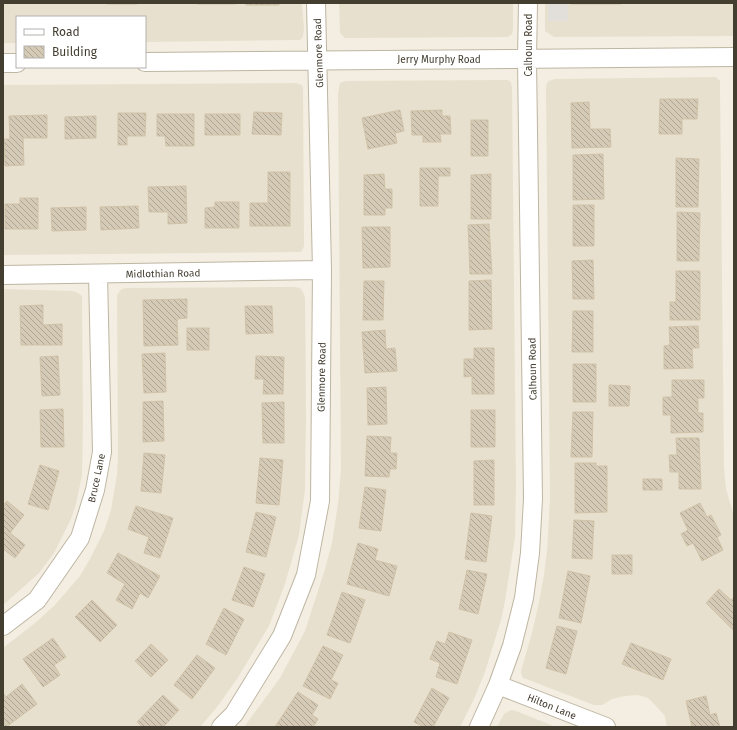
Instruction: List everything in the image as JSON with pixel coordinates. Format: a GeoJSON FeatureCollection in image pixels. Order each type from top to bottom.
{"type":"FeatureCollection","features":[{"type":"Feature","properties":{"kind":"street","name":"Glenmore Road"},"geometry":{"type":"LineString","coordinates":[[221,727],[234,714],[282,636],[306,575],[320,501],[322,270],[316,3]]}},
{"type":"Feature","properties":{"kind":"street","name":"Calhoun Road"},"geometry":{"type":"LineString","coordinates":[[479,727],[498,684],[512,646],[524,598],[530,553],[533,500],[527,59],[528,3]]}},
{"type":"Feature","properties":{"kind":"street","name":"Jerry Murphy Road"},"geometry":{"type":"LineString","coordinates":[[146,62],[734,57]]}},
{"type":"Feature","properties":{"kind":"street"},"geometry":{"type":"LineString","coordinates":[[3,63],[16,63]]}},
{"type":"Feature","properties":{"kind":"street","name":"Midlothian Road"},"geometry":{"type":"LineString","coordinates":[[3,276],[322,270]]}},
{"type":"Feature","properties":{"kind":"street","name":"Bruce Lane"},"geometry":{"type":"LineString","coordinates":[[3,626],[37,600],[80,538],[96,490],[102,452],[98,274]]}},
{"type":"Feature","properties":{"kind":"street","name":"Hilton Lane"},"geometry":{"type":"LineString","coordinates":[[498,684],[606,727]]}},
{"type":"Feature","properties":{"kind":"shaded area"},"geometry":{"type":"Polygon","coordinates":[[[3,3],[302,3],[304,30],[303,36],[300,40],[146,42],[146,16],[16,16],[16,43],[3,43],[3,3]]]}},
{"type":"Feature","properties":{"kind":"shaded area"},"geometry":{"type":"Polygon","coordinates":[[[339,3],[513,3],[513,29],[512,34],[508,37],[345,38],[340,33],[339,3]]]}},
{"type":"Feature","properties":{"kind":"shaded area"},"geometry":{"type":"Polygon","coordinates":[[[545,3],[734,3],[734,36],[554,37],[545,31],[545,3]]]}},
{"type":"Feature","properties":{"kind":"shaded area"},"geometry":{"type":"Polygon","coordinates":[[[548,3],[568,3],[568,21],[548,21],[548,3]]]}},
{"type":"Feature","properties":{"kind":"shaded area"},"geometry":{"type":"Polygon","coordinates":[[[716,77],[720,81],[724,467],[726,489],[734,516],[734,727],[667,727],[665,716],[648,698],[638,695],[625,696],[612,699],[602,705],[594,705],[523,678],[521,673],[532,633],[544,575],[550,499],[546,88],[549,81],[555,79],[716,77]]]}},
{"type":"Feature","properties":{"kind":"shaded area"},"geometry":{"type":"Polygon","coordinates":[[[346,81],[510,81],[512,87],[516,485],[515,537],[501,620],[485,672],[460,727],[244,727],[280,678],[305,631],[332,543],[338,504],[341,469],[338,93],[340,83],[346,81]]]}},
{"type":"Feature","properties":{"kind":"shaded area"},"geometry":{"type":"Polygon","coordinates":[[[295,83],[302,85],[303,88],[304,246],[302,251],[3,255],[3,85],[295,83]]]}},
{"type":"Feature","properties":{"kind":"shaded area"},"geometry":{"type":"Polygon","coordinates":[[[126,288],[300,288],[305,298],[305,489],[299,535],[285,584],[269,626],[237,679],[217,707],[200,727],[3,727],[3,648],[54,606],[80,576],[104,531],[111,510],[117,474],[118,455],[117,296],[119,292],[126,288]]]}},
{"type":"Feature","properties":{"kind":"shaded area"},"geometry":{"type":"Polygon","coordinates":[[[3,289],[73,291],[82,296],[83,423],[82,475],[76,504],[71,519],[54,553],[39,573],[3,605],[3,289]]]}},
{"type":"Feature","properties":{"kind":"shaded area"},"geometry":{"type":"Polygon","coordinates":[[[511,710],[556,727],[497,727],[504,714],[511,710]]]}},
{"type":"Feature","properties":{"kind":"building"},"geometry":{"type":"Polygon","coordinates":[[[137,3],[137,4],[107,4],[137,3]]]}},
{"type":"Feature","properties":{"kind":"building"},"geometry":{"type":"Polygon","coordinates":[[[236,3],[236,4],[197,4],[236,3]]]}},
{"type":"Feature","properties":{"kind":"building"},"geometry":{"type":"Polygon","coordinates":[[[246,3],[279,3],[279,5],[246,5],[246,3]]]}},
{"type":"Feature","properties":{"kind":"building"},"geometry":{"type":"Polygon","coordinates":[[[621,3],[621,4],[571,4],[621,3]]]}},
{"type":"Feature","properties":{"kind":"building"},"geometry":{"type":"Polygon","coordinates":[[[660,99],[698,99],[697,119],[682,119],[682,134],[659,134],[660,99]]]}},
{"type":"Feature","properties":{"kind":"building"},"geometry":{"type":"Polygon","coordinates":[[[589,102],[590,129],[610,129],[611,147],[572,148],[571,103],[589,102]]]}},
{"type":"Feature","properties":{"kind":"building"},"geometry":{"type":"Polygon","coordinates":[[[400,110],[404,131],[395,133],[397,143],[368,149],[362,118],[400,110]]]}},
{"type":"Feature","properties":{"kind":"building"},"geometry":{"type":"Polygon","coordinates":[[[442,110],[442,116],[450,116],[451,134],[440,134],[441,142],[423,142],[423,135],[412,135],[411,111],[442,110]]]}},
{"type":"Feature","properties":{"kind":"building"},"geometry":{"type":"Polygon","coordinates":[[[254,112],[282,113],[281,135],[252,134],[254,112]]]}},
{"type":"Feature","properties":{"kind":"building"},"geometry":{"type":"Polygon","coordinates":[[[118,113],[146,113],[145,136],[127,136],[127,145],[118,145],[118,113]]]}},
{"type":"Feature","properties":{"kind":"building"},"geometry":{"type":"Polygon","coordinates":[[[157,114],[194,114],[194,146],[166,146],[165,136],[157,136],[157,114]]]}},
{"type":"Feature","properties":{"kind":"building"},"geometry":{"type":"Polygon","coordinates":[[[205,114],[240,114],[240,135],[205,135],[205,114]]]}},
{"type":"Feature","properties":{"kind":"building"},"geometry":{"type":"Polygon","coordinates":[[[47,115],[47,138],[23,138],[24,165],[5,166],[4,139],[10,139],[9,116],[47,115]]]}},
{"type":"Feature","properties":{"kind":"building"},"geometry":{"type":"Polygon","coordinates":[[[96,116],[96,138],[65,139],[65,117],[96,116]]]}},
{"type":"Feature","properties":{"kind":"building"},"geometry":{"type":"Polygon","coordinates":[[[471,120],[488,120],[488,156],[471,156],[471,120]]]}},
{"type":"Feature","properties":{"kind":"building"},"geometry":{"type":"Polygon","coordinates":[[[603,154],[604,199],[573,200],[573,155],[603,154]]]}},
{"type":"Feature","properties":{"kind":"building"},"geometry":{"type":"Polygon","coordinates":[[[676,158],[699,159],[698,207],[676,207],[676,158]]]}},
{"type":"Feature","properties":{"kind":"building"},"geometry":{"type":"Polygon","coordinates":[[[420,168],[450,168],[450,176],[438,176],[438,206],[420,206],[420,168]]]}},
{"type":"Feature","properties":{"kind":"building"},"geometry":{"type":"Polygon","coordinates":[[[268,172],[290,172],[290,226],[250,226],[250,203],[268,203],[268,172]]]}},
{"type":"Feature","properties":{"kind":"building"},"geometry":{"type":"Polygon","coordinates":[[[384,174],[385,189],[392,189],[392,208],[385,208],[385,215],[364,215],[364,175],[384,174]]]}},
{"type":"Feature","properties":{"kind":"building"},"geometry":{"type":"Polygon","coordinates":[[[491,174],[491,219],[471,219],[471,175],[491,174]]]}},
{"type":"Feature","properties":{"kind":"building"},"geometry":{"type":"Polygon","coordinates":[[[186,186],[187,223],[168,224],[168,212],[149,212],[148,187],[186,186]]]}},
{"type":"Feature","properties":{"kind":"building"},"geometry":{"type":"Polygon","coordinates":[[[20,198],[38,198],[38,229],[5,229],[5,204],[20,204],[20,198]]]}},
{"type":"Feature","properties":{"kind":"building"},"geometry":{"type":"Polygon","coordinates":[[[215,202],[239,202],[239,228],[205,228],[205,208],[215,207],[215,202]]]}},
{"type":"Feature","properties":{"kind":"building"},"geometry":{"type":"Polygon","coordinates":[[[573,205],[594,205],[594,246],[573,246],[573,205]]]}},
{"type":"Feature","properties":{"kind":"building"},"geometry":{"type":"Polygon","coordinates":[[[138,206],[139,228],[101,230],[100,207],[138,206]]]}},
{"type":"Feature","properties":{"kind":"building"},"geometry":{"type":"Polygon","coordinates":[[[86,207],[86,230],[52,231],[51,208],[86,207]]]}},
{"type":"Feature","properties":{"kind":"building"},"geometry":{"type":"Polygon","coordinates":[[[677,212],[700,213],[699,261],[677,261],[677,212]]]}},
{"type":"Feature","properties":{"kind":"building"},"geometry":{"type":"Polygon","coordinates":[[[489,224],[492,274],[470,274],[468,225],[489,224]]]}},
{"type":"Feature","properties":{"kind":"building"},"geometry":{"type":"Polygon","coordinates":[[[362,227],[390,227],[390,267],[363,268],[362,227]]]}},
{"type":"Feature","properties":{"kind":"building"},"geometry":{"type":"Polygon","coordinates":[[[593,260],[594,299],[573,299],[572,261],[593,260]]]}},
{"type":"Feature","properties":{"kind":"building"},"geometry":{"type":"Polygon","coordinates":[[[676,271],[700,271],[700,320],[670,320],[670,302],[676,302],[676,271]]]}},
{"type":"Feature","properties":{"kind":"building"},"geometry":{"type":"Polygon","coordinates":[[[491,280],[492,329],[469,330],[469,281],[491,280]]]}},
{"type":"Feature","properties":{"kind":"building"},"geometry":{"type":"Polygon","coordinates":[[[364,281],[384,281],[383,320],[363,320],[364,281]]]}},
{"type":"Feature","properties":{"kind":"building"},"geometry":{"type":"Polygon","coordinates":[[[187,299],[187,318],[177,319],[178,345],[144,346],[143,300],[187,299]]]}},
{"type":"Feature","properties":{"kind":"building"},"geometry":{"type":"Polygon","coordinates":[[[43,305],[43,325],[62,324],[62,345],[21,345],[20,306],[43,305]]]}},
{"type":"Feature","properties":{"kind":"building"},"geometry":{"type":"Polygon","coordinates":[[[245,306],[272,306],[273,333],[246,334],[245,306]]]}},
{"type":"Feature","properties":{"kind":"building"},"geometry":{"type":"Polygon","coordinates":[[[573,311],[593,311],[593,352],[572,352],[573,311]]]}},
{"type":"Feature","properties":{"kind":"building"},"geometry":{"type":"Polygon","coordinates":[[[698,326],[699,348],[692,348],[693,368],[664,369],[664,346],[670,345],[669,327],[698,326]]]}},
{"type":"Feature","properties":{"kind":"building"},"geometry":{"type":"Polygon","coordinates":[[[187,328],[209,328],[209,350],[187,350],[187,328]]]}},
{"type":"Feature","properties":{"kind":"building"},"geometry":{"type":"Polygon","coordinates":[[[385,330],[386,349],[395,348],[397,371],[365,373],[362,332],[385,330]]]}},
{"type":"Feature","properties":{"kind":"building"},"geometry":{"type":"Polygon","coordinates":[[[474,348],[494,348],[494,394],[472,394],[472,376],[464,377],[464,359],[474,359],[474,348]]]}},
{"type":"Feature","properties":{"kind":"building"},"geometry":{"type":"Polygon","coordinates":[[[165,353],[166,392],[144,393],[142,354],[165,353]]]}},
{"type":"Feature","properties":{"kind":"building"},"geometry":{"type":"Polygon","coordinates":[[[58,356],[60,395],[42,396],[40,357],[58,356]]]}},
{"type":"Feature","properties":{"kind":"building"},"geometry":{"type":"Polygon","coordinates":[[[256,356],[284,357],[283,394],[263,394],[264,379],[255,379],[256,356]]]}},
{"type":"Feature","properties":{"kind":"building"},"geometry":{"type":"Polygon","coordinates":[[[573,364],[596,364],[596,402],[573,402],[573,364]]]}},
{"type":"Feature","properties":{"kind":"building"},"geometry":{"type":"Polygon","coordinates":[[[672,380],[704,380],[704,398],[698,398],[698,413],[703,413],[703,432],[671,433],[671,415],[663,415],[663,397],[672,397],[672,380]]]}},
{"type":"Feature","properties":{"kind":"building"},"geometry":{"type":"Polygon","coordinates":[[[609,385],[630,386],[629,406],[609,406],[609,385]]]}},
{"type":"Feature","properties":{"kind":"building"},"geometry":{"type":"Polygon","coordinates":[[[386,387],[387,424],[368,425],[367,388],[386,387]]]}},
{"type":"Feature","properties":{"kind":"building"},"geometry":{"type":"Polygon","coordinates":[[[163,401],[164,441],[143,442],[143,402],[163,401]]]}},
{"type":"Feature","properties":{"kind":"building"},"geometry":{"type":"Polygon","coordinates":[[[284,402],[284,443],[263,443],[262,403],[284,402]]]}},
{"type":"Feature","properties":{"kind":"building"},"geometry":{"type":"Polygon","coordinates":[[[63,409],[64,447],[41,447],[40,410],[63,409]]]}},
{"type":"Feature","properties":{"kind":"building"},"geometry":{"type":"Polygon","coordinates":[[[471,410],[495,410],[495,447],[471,447],[471,410]]]}},
{"type":"Feature","properties":{"kind":"building"},"geometry":{"type":"Polygon","coordinates":[[[573,412],[593,412],[592,457],[571,457],[573,412]]]}},
{"type":"Feature","properties":{"kind":"building"},"geometry":{"type":"Polygon","coordinates":[[[367,436],[391,437],[390,453],[397,453],[396,469],[390,469],[389,477],[365,476],[367,436]]]}},
{"type":"Feature","properties":{"kind":"building"},"geometry":{"type":"Polygon","coordinates":[[[676,438],[699,438],[701,489],[679,489],[679,472],[670,472],[669,455],[677,455],[676,438]]]}},
{"type":"Feature","properties":{"kind":"building"},"geometry":{"type":"Polygon","coordinates":[[[144,453],[165,455],[161,493],[141,491],[144,453]]]}},
{"type":"Feature","properties":{"kind":"building"},"geometry":{"type":"Polygon","coordinates":[[[260,458],[283,460],[279,505],[256,503],[260,458]]]}},
{"type":"Feature","properties":{"kind":"building"},"geometry":{"type":"Polygon","coordinates":[[[494,460],[494,505],[474,505],[474,461],[494,460]]]}},
{"type":"Feature","properties":{"kind":"building"},"geometry":{"type":"Polygon","coordinates":[[[575,463],[596,463],[596,466],[607,466],[607,512],[575,513],[575,463]]]}},
{"type":"Feature","properties":{"kind":"building"},"geometry":{"type":"Polygon","coordinates":[[[40,465],[59,471],[48,510],[28,504],[40,465]]]}},
{"type":"Feature","properties":{"kind":"building"},"geometry":{"type":"Polygon","coordinates":[[[643,479],[662,479],[662,490],[643,490],[643,479]]]}},
{"type":"Feature","properties":{"kind":"building"},"geometry":{"type":"Polygon","coordinates":[[[365,487],[386,490],[381,531],[359,528],[365,487]]]}},
{"type":"Feature","properties":{"kind":"building"},"geometry":{"type":"Polygon","coordinates":[[[7,501],[24,515],[10,533],[25,545],[15,558],[3,549],[3,506],[7,501]]]}},
{"type":"Feature","properties":{"kind":"building"},"geometry":{"type":"Polygon","coordinates":[[[700,503],[707,517],[711,515],[721,535],[717,537],[723,550],[702,561],[693,543],[687,546],[681,534],[688,530],[680,513],[700,503]]]}},
{"type":"Feature","properties":{"kind":"building"},"geometry":{"type":"Polygon","coordinates":[[[136,506],[173,518],[160,558],[144,553],[149,537],[128,529],[136,506]]]}},
{"type":"Feature","properties":{"kind":"building"},"geometry":{"type":"Polygon","coordinates":[[[256,512],[276,517],[266,557],[246,552],[256,512]]]}},
{"type":"Feature","properties":{"kind":"building"},"geometry":{"type":"Polygon","coordinates":[[[471,513],[492,516],[486,562],[465,559],[471,513]]]}},
{"type":"Feature","properties":{"kind":"building"},"geometry":{"type":"Polygon","coordinates":[[[574,520],[594,521],[592,559],[572,558],[574,520]]]}},
{"type":"Feature","properties":{"kind":"building"},"geometry":{"type":"Polygon","coordinates":[[[358,543],[378,549],[375,560],[397,566],[389,596],[347,584],[358,543]]]}},
{"type":"Feature","properties":{"kind":"building"},"geometry":{"type":"Polygon","coordinates":[[[118,553],[160,576],[148,598],[140,593],[132,609],[116,600],[125,584],[107,573],[118,553]]]}},
{"type":"Feature","properties":{"kind":"building"},"geometry":{"type":"Polygon","coordinates":[[[612,555],[632,555],[632,574],[612,574],[612,555]]]}},
{"type":"Feature","properties":{"kind":"building"},"geometry":{"type":"Polygon","coordinates":[[[244,567],[265,574],[253,607],[232,600],[244,567]]]}},
{"type":"Feature","properties":{"kind":"building"},"geometry":{"type":"Polygon","coordinates":[[[467,570],[487,574],[478,614],[459,609],[467,570]]]}},
{"type":"Feature","properties":{"kind":"building"},"geometry":{"type":"Polygon","coordinates":[[[568,571],[590,576],[581,623],[559,618],[568,571]]]}},
{"type":"Feature","properties":{"kind":"building"},"geometry":{"type":"Polygon","coordinates":[[[719,589],[731,600],[734,597],[734,631],[706,603],[719,589]]]}},
{"type":"Feature","properties":{"kind":"building"},"geometry":{"type":"Polygon","coordinates":[[[342,592],[365,600],[350,643],[327,635],[342,592]]]}},
{"type":"Feature","properties":{"kind":"building"},"geometry":{"type":"Polygon","coordinates":[[[92,600],[117,625],[100,642],[75,617],[92,600]]]}},
{"type":"Feature","properties":{"kind":"building"},"geometry":{"type":"Polygon","coordinates":[[[224,608],[244,619],[226,655],[206,644],[224,608]]]}},
{"type":"Feature","properties":{"kind":"building"},"geometry":{"type":"Polygon","coordinates":[[[557,626],[577,631],[566,674],[546,668],[557,626]]]}},
{"type":"Feature","properties":{"kind":"building"},"geometry":{"type":"Polygon","coordinates":[[[449,632],[472,640],[457,684],[436,677],[440,663],[430,659],[437,641],[445,644],[449,632]]]}},
{"type":"Feature","properties":{"kind":"building"},"geometry":{"type":"Polygon","coordinates":[[[53,638],[66,657],[54,665],[60,675],[43,687],[23,659],[53,638]]]}},
{"type":"Feature","properties":{"kind":"building"},"geometry":{"type":"Polygon","coordinates":[[[631,643],[671,659],[663,680],[622,664],[631,643]]]}},
{"type":"Feature","properties":{"kind":"building"},"geometry":{"type":"Polygon","coordinates":[[[151,644],[168,660],[151,677],[135,661],[151,644]]]}},
{"type":"Feature","properties":{"kind":"building"},"geometry":{"type":"Polygon","coordinates":[[[323,646],[343,655],[331,680],[338,683],[330,699],[303,686],[323,646]]]}},
{"type":"Feature","properties":{"kind":"building"},"geometry":{"type":"Polygon","coordinates":[[[197,655],[215,668],[192,699],[174,685],[197,655]]]}},
{"type":"Feature","properties":{"kind":"building"},"geometry":{"type":"Polygon","coordinates":[[[22,684],[37,704],[6,727],[3,723],[3,693],[6,697],[22,684]]]}},
{"type":"Feature","properties":{"kind":"building"},"geometry":{"type":"Polygon","coordinates":[[[432,688],[449,698],[433,727],[424,727],[414,722],[432,688]]]}},
{"type":"Feature","properties":{"kind":"building"},"geometry":{"type":"Polygon","coordinates":[[[298,692],[318,705],[312,715],[318,719],[313,727],[275,727],[298,692]]]}},
{"type":"Feature","properties":{"kind":"building"},"geometry":{"type":"Polygon","coordinates":[[[163,695],[179,710],[163,727],[142,727],[137,722],[163,695]]]}},
{"type":"Feature","properties":{"kind":"building"},"geometry":{"type":"Polygon","coordinates":[[[706,696],[710,715],[716,713],[720,727],[692,727],[686,701],[706,696]]]}}]}
